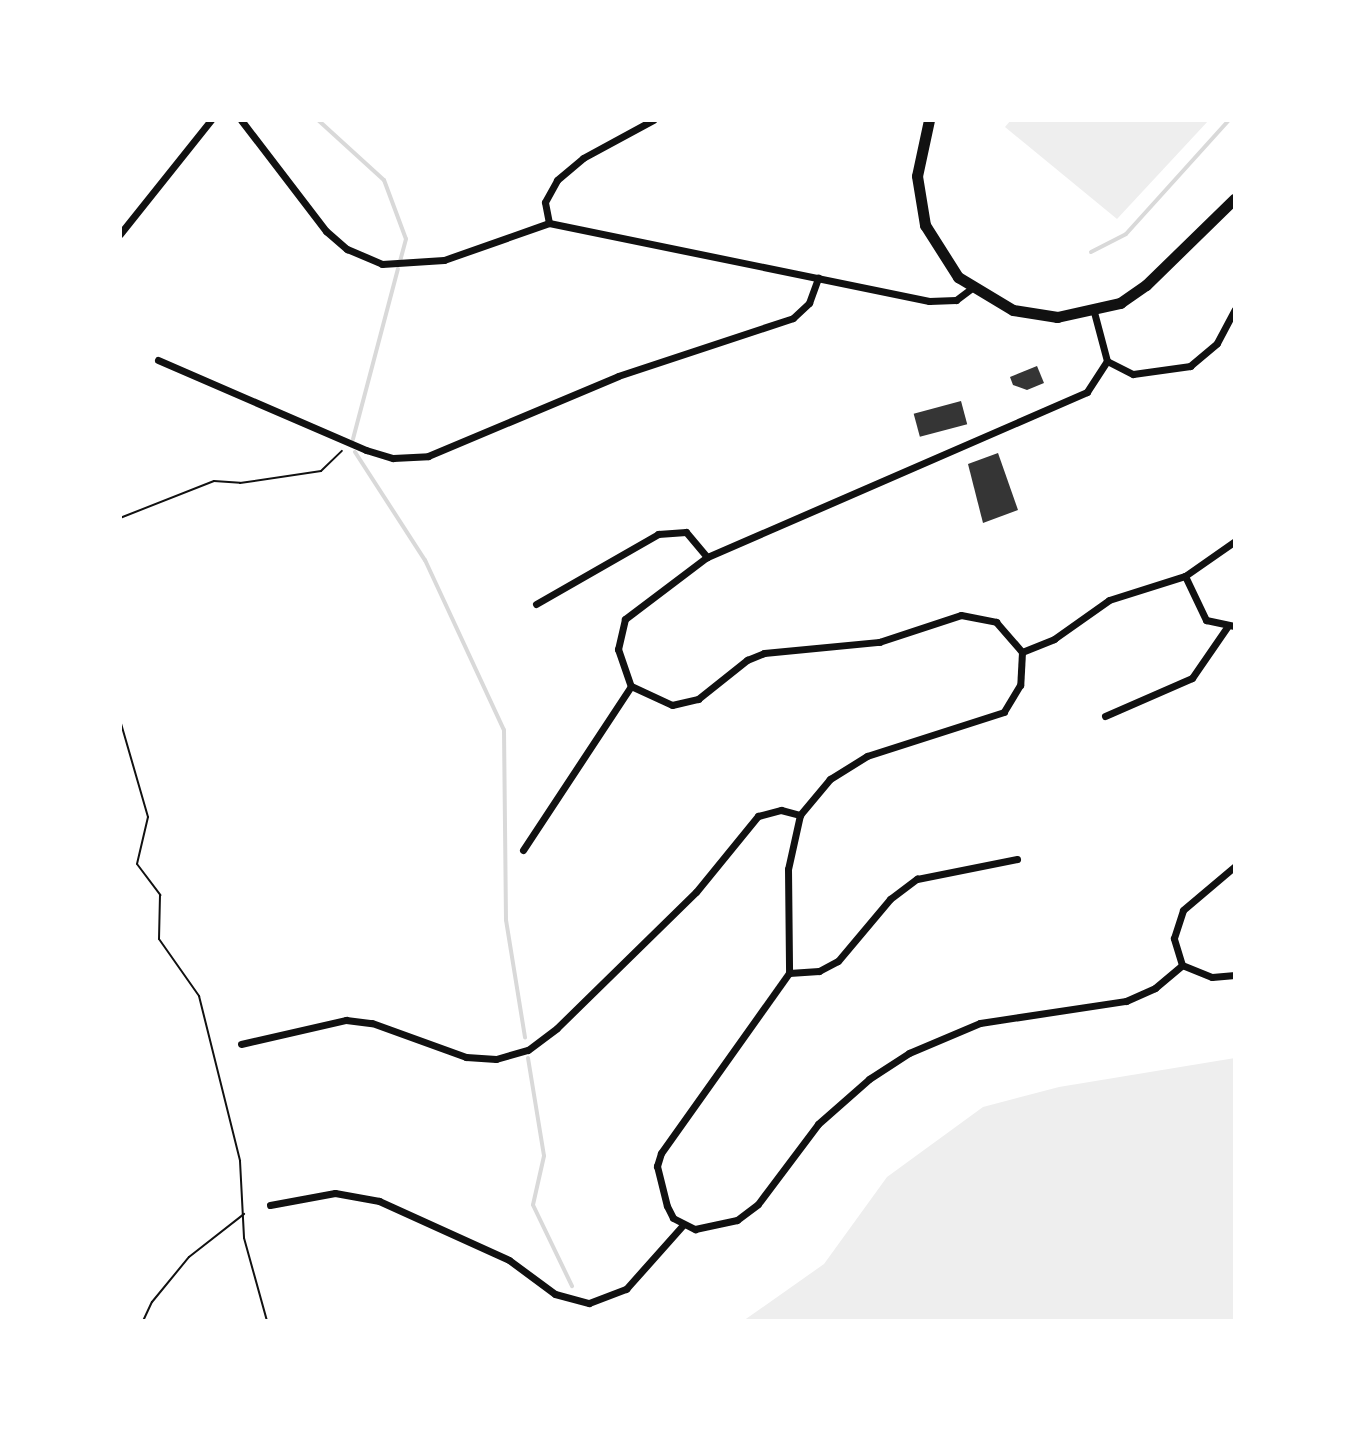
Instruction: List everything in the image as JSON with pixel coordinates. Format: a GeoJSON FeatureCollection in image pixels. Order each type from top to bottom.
{"type":"FeatureCollection","features":[{"type":"Feature","properties":{"kind":"main road"},"geometry":{"type":"LineString","coordinates":[[929,120],[919,153],[921,211],[945,261],[972,288],[1013,310],[1035,315],[1094,312],[1146,285],[1235,198]]}},
{"type":"Feature","properties":{"kind":"street"},"geometry":{"type":"LineString","coordinates":[[120,234],[211,120]]}},
{"type":"Feature","properties":{"kind":"street"},"geometry":{"type":"LineString","coordinates":[[241,120],[326,231],[369,260],[394,265],[431,263],[549,223],[929,301],[949,302],[972,288]]}},
{"type":"Feature","properties":{"kind":"street"},"geometry":{"type":"LineString","coordinates":[[549,223],[545,202],[557,180],[583,158],[653,120]]}},
{"type":"Feature","properties":{"kind":"street"},"geometry":{"type":"LineString","coordinates":[[158,360],[347,443],[393,458],[446,450],[618,376],[793,318],[809,303],[818,278]]}},
{"type":"Feature","properties":{"kind":"street"},"geometry":{"type":"LineString","coordinates":[[1107,361],[1133,374],[1190,366],[1217,343],[1235,309]]}},
{"type":"Feature","properties":{"kind":"street"},"geometry":{"type":"LineString","coordinates":[[1094,312],[1107,361],[1087,392],[707,557],[625,619],[618,649],[631,686],[662,703],[686,704],[747,660],[764,653],[879,642],[961,615],[996,622],[1022,652],[1017,697],[1004,712],[867,756],[830,779],[800,815],[788,869],[789,973],[661,1153],[657,1166],[663,1194],[673,1218],[683,1225],[708,1229],[749,1212],[818,1124],[869,1079],[919,1047],[1011,1016],[1126,1001],[1155,988],[1182,965]]}},
{"type":"Feature","properties":{"kind":"street"},"geometry":{"type":"LineString","coordinates":[[536,604],[658,534],[686,532],[707,557]]}},
{"type":"Feature","properties":{"kind":"street"},"geometry":{"type":"LineString","coordinates":[[1022,652],[1054,639],[1109,600],[1185,576],[1235,541]]}},
{"type":"Feature","properties":{"kind":"street"},"geometry":{"type":"LineString","coordinates":[[1105,716],[1192,678],[1231,627],[1198,611],[1185,576]]}},
{"type":"Feature","properties":{"kind":"street"},"geometry":{"type":"LineString","coordinates":[[523,850],[631,686]]}},
{"type":"Feature","properties":{"kind":"street"},"geometry":{"type":"LineString","coordinates":[[241,1044],[346,1020],[380,1025],[466,1057],[496,1059],[528,1050],[551,1034],[696,892],[758,816],[781,810],[800,815]]}},
{"type":"Feature","properties":{"kind":"street"},"geometry":{"type":"LineString","coordinates":[[789,973],[819,971],[838,961],[890,899],[917,879],[1017,859]]}},
{"type":"Feature","properties":{"kind":"street"},"geometry":{"type":"LineString","coordinates":[[1182,965],[1174,938],[1183,910],[1235,866]]}},
{"type":"Feature","properties":{"kind":"street"},"geometry":{"type":"LineString","coordinates":[[1182,965],[1212,977],[1235,975]]}},
{"type":"Feature","properties":{"kind":"street"},"geometry":{"type":"LineString","coordinates":[[270,1205],[335,1193],[379,1201],[509,1260],[555,1294],[589,1303],[626,1289],[683,1225]]}},
{"type":"Feature","properties":{"kind":"path"},"geometry":{"type":"LineString","coordinates":[[120,518],[214,481],[240,483],[321,471],[347,443]]}},
{"type":"Feature","properties":{"kind":"path"},"geometry":{"type":"LineString","coordinates":[[120,720],[148,817],[137,864],[160,895],[159,939],[199,996],[240,1161],[244,1238],[267,1321]]}},
{"type":"Feature","properties":{"kind":"path"},"geometry":{"type":"LineString","coordinates":[[143,1321],[152,1302],[189,1257],[244,1214]]}},
{"type":"Feature","properties":{"kind":"shaded area"},"geometry":{"type":"Polygon","coordinates":[[[1011,120],[1209,120],[1117,219],[1005,127],[1011,120]]]}},
{"type":"Feature","properties":{"kind":"shaded area"},"geometry":{"type":"Polygon","coordinates":[[[1235,1058],[1235,1321],[743,1321],[824,1264],[887,1177],[983,1107],[1059,1087],[1235,1058]]]}},
{"type":"Feature","properties":{"kind":"building"},"geometry":{"type":"Polygon","coordinates":[[[1037,366],[1044,383],[1027,390],[1013,385],[1010,377],[1037,366]]]}},
{"type":"Feature","properties":{"kind":"building"},"geometry":{"type":"Polygon","coordinates":[[[961,401],[967,424],[920,437],[914,414],[961,401]]]}},
{"type":"Feature","properties":{"kind":"building"},"geometry":{"type":"Polygon","coordinates":[[[998,453],[1018,510],[983,523],[968,464],[998,453]]]}},
{"type":"Feature","properties":{"kind":"waterway"},"geometry":{"type":"LineString","coordinates":[[318,120],[384,180],[406,239],[400,262]]}},
{"type":"Feature","properties":{"kind":"waterway"},"geometry":{"type":"LineString","coordinates":[[1091,252],[1126,234],[1229,120]]}},
{"type":"Feature","properties":{"kind":"waterway"},"geometry":{"type":"LineString","coordinates":[[353,439],[398,269]]}},
{"type":"Feature","properties":{"kind":"waterway"},"geometry":{"type":"LineString","coordinates":[[355,452],[425,560],[504,730],[506,920],[525,1037]]}},
{"type":"Feature","properties":{"kind":"waterway"},"geometry":{"type":"LineString","coordinates":[[528,1058],[544,1156],[533,1205],[572,1286]]}}]}
